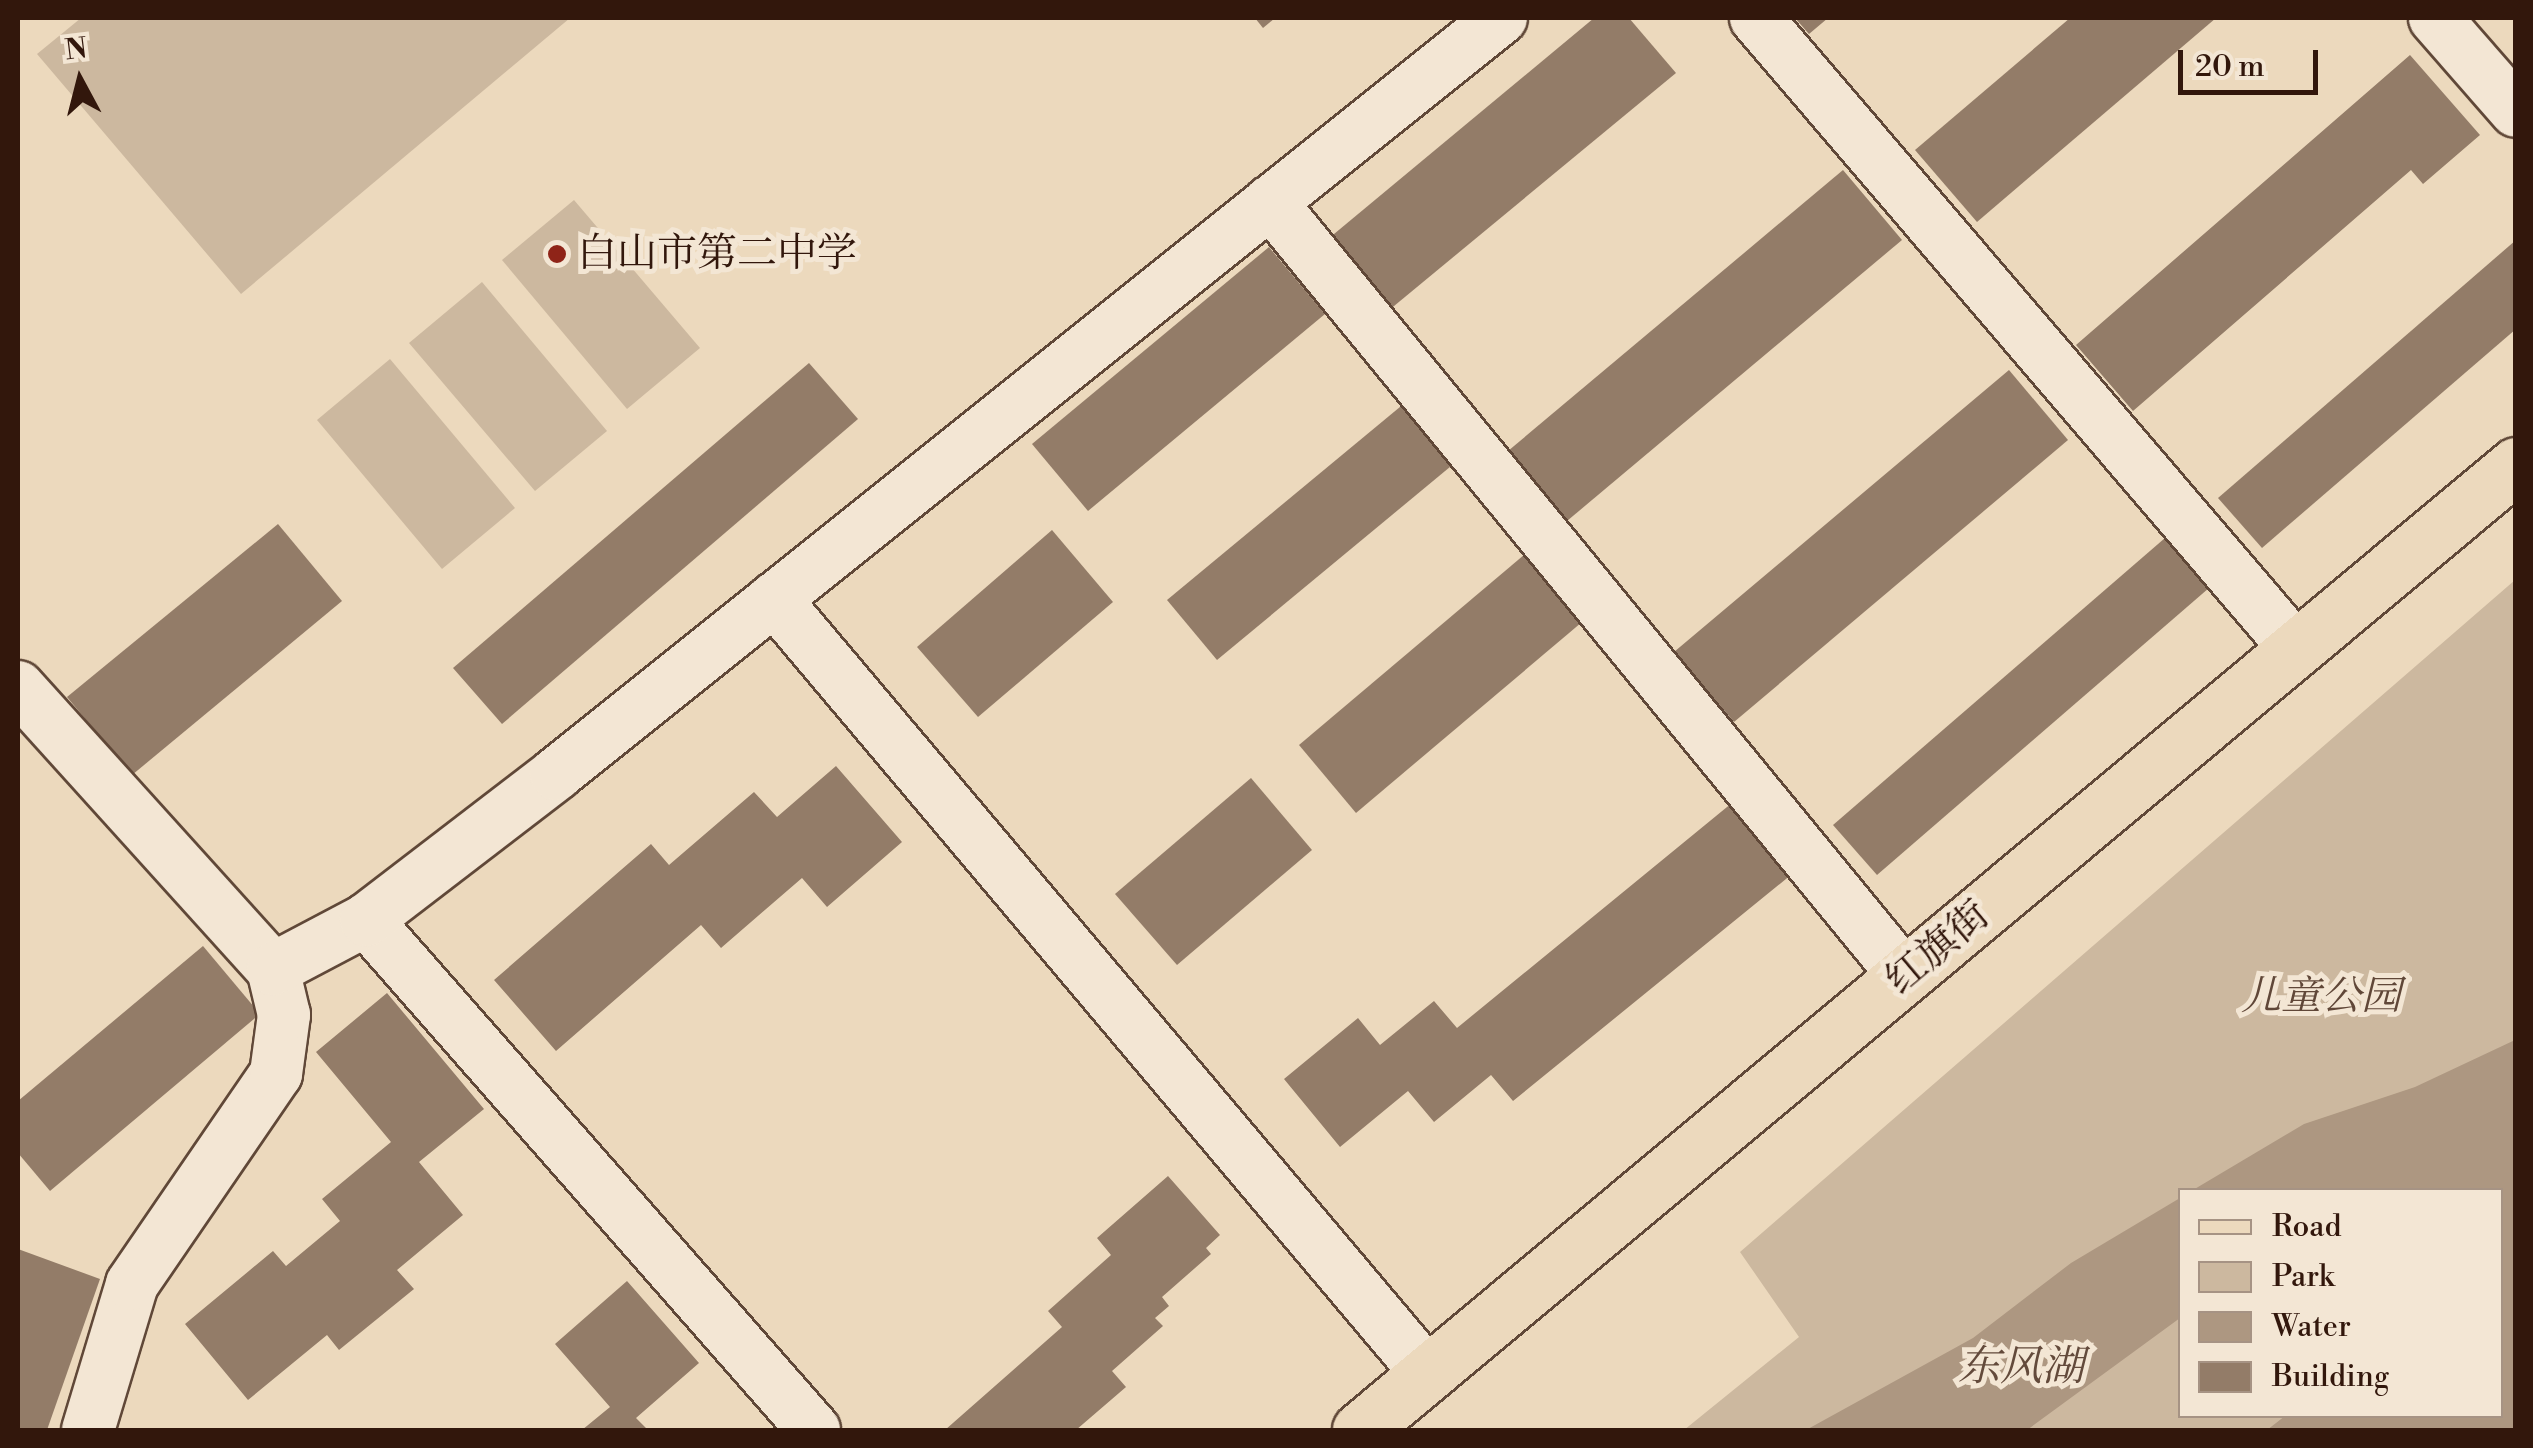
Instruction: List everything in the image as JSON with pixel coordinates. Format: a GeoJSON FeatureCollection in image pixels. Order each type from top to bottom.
{"type":"FeatureCollection","features":[{"type":"Feature","properties":{"kind":"main road","name":"红旗街"},"geometry":{"type":"LineString","coordinates":[[1360,1430],[2516,465]]}},
{"type":"Feature","properties":{"kind":"street"},"geometry":{"type":"LineString","coordinates":[[273,968],[366,920],[1501,18]]}},
{"type":"Feature","properties":{"kind":"street"},"geometry":{"type":"LineString","coordinates":[[1756,18],[2297,650]]}},
{"type":"Feature","properties":{"kind":"street"},"geometry":{"type":"LineString","coordinates":[[2435,18],[2516,111]]}},
{"type":"Feature","properties":{"kind":"street"},"geometry":{"type":"LineString","coordinates":[[1270,202],[1904,976]]}},
{"type":"Feature","properties":{"kind":"street"},"geometry":{"type":"LineString","coordinates":[[774,598],[1426,1372]]}},
{"type":"Feature","properties":{"kind":"street"},"geometry":{"type":"LineString","coordinates":[[18,687],[273,968],[284,1015],[276,1074],[132,1284],[88,1430]]}},
{"type":"Feature","properties":{"kind":"street"},"geometry":{"type":"LineString","coordinates":[[366,920],[814,1430]]}},
{"type":"Feature","properties":{"kind":"green space"},"geometry":{"type":"Polygon","coordinates":[[[81,18],[570,18],[241,294],[37,54],[81,18]]]}},
{"type":"Feature","properties":{"kind":"green space"},"geometry":{"type":"Polygon","coordinates":[[[574,200],[700,348],[627,409],[502,260],[574,200]]]}},
{"type":"Feature","properties":{"kind":"green space"},"geometry":{"type":"Polygon","coordinates":[[[482,282],[607,431],[535,491],[409,343],[482,282]]]}},
{"type":"Feature","properties":{"kind":"green space"},"geometry":{"type":"Polygon","coordinates":[[[390,359],[515,508],[442,569],[317,420],[390,359]]]}},
{"type":"Feature","properties":{"kind":"green space","name":"儿童公园"},"geometry":{"type":"Polygon","coordinates":[[[2515,580],[2515,1430],[1684,1430],[1799,1337],[1740,1252],[2515,580]]]}},
{"type":"Feature","properties":{"kind":"water"},"geometry":{"type":"Polygon","coordinates":[[[2515,1040],[2515,1430],[2267,1430],[2282,1418],[2503,1418],[2503,1188],[2196,1188],[2304,1124],[2415,1087],[2515,1040]]]}},
{"type":"Feature","properties":{"kind":"water","name":"东风湖"},"geometry":{"type":"Polygon","coordinates":[[[2178,1199],[2178,1319],[2027,1430],[1806,1430],[1973,1338],[2071,1263],[2178,1199]]]}},
{"type":"Feature","properties":{"kind":"building"},"geometry":{"type":"Polygon","coordinates":[[[1255,18],[1275,18],[1263,28],[1255,18]]]}},
{"type":"Feature","properties":{"kind":"building"},"geometry":{"type":"Polygon","coordinates":[[[1594,18],[1629,18],[1676,73],[1388,311],[1328,239],[1594,18]]]}},
{"type":"Feature","properties":{"kind":"building"},"geometry":{"type":"Polygon","coordinates":[[[1795,18],[1828,18],[1809,34],[1795,18]]]}},
{"type":"Feature","properties":{"kind":"building"},"geometry":{"type":"Polygon","coordinates":[[[2070,18],[2216,18],[1977,222],[1915,150],[2070,18]]]}},
{"type":"Feature","properties":{"kind":"building"},"geometry":{"type":"Polygon","coordinates":[[[2410,55],[2480,135],[2423,184],[2411,170],[2133,411],[2076,345],[2410,55]]]}},
{"type":"Feature","properties":{"kind":"building"},"geometry":{"type":"Polygon","coordinates":[[[1843,170],[1902,240],[1567,521],[1508,451],[1843,170]]]}},
{"type":"Feature","properties":{"kind":"building"},"geometry":{"type":"Polygon","coordinates":[[[2516,240],[2516,329],[2262,548],[2218,498],[2516,240]]]}},
{"type":"Feature","properties":{"kind":"building"},"geometry":{"type":"Polygon","coordinates":[[[1269,247],[1325,314],[1088,511],[1032,444],[1269,247]]]}},
{"type":"Feature","properties":{"kind":"building"},"geometry":{"type":"Polygon","coordinates":[[[809,363],[858,419],[502,724],[453,668],[809,363]]]}},
{"type":"Feature","properties":{"kind":"building"},"geometry":{"type":"Polygon","coordinates":[[[2009,370],[2068,440],[1734,722],[1674,652],[2009,370]]]}},
{"type":"Feature","properties":{"kind":"building"},"geometry":{"type":"Polygon","coordinates":[[[1412,397],[1462,457],[1217,660],[1167,600],[1412,397]]]}},
{"type":"Feature","properties":{"kind":"building"},"geometry":{"type":"Polygon","coordinates":[[[278,524],[342,601],[132,775],[67,697],[278,524]]]}},
{"type":"Feature","properties":{"kind":"building"},"geometry":{"type":"Polygon","coordinates":[[[1052,530],[1113,602],[978,717],[917,647],[1052,530]]]}},
{"type":"Feature","properties":{"kind":"building"},"geometry":{"type":"Polygon","coordinates":[[[2165,538],[2209,588],[1877,875],[1833,825],[2165,538]]]}},
{"type":"Feature","properties":{"kind":"building"},"geometry":{"type":"Polygon","coordinates":[[[1531,549],[1588,617],[1356,813],[1299,745],[1531,549]]]}},
{"type":"Feature","properties":{"kind":"building"},"geometry":{"type":"Polygon","coordinates":[[[836,766],[902,842],[827,907],[802,878],[721,948],[701,925],[556,1051],[494,980],[651,844],[669,865],[754,792],[777,817],[836,766]]]}},
{"type":"Feature","properties":{"kind":"building"},"geometry":{"type":"Polygon","coordinates":[[[1251,778],[1312,850],[1177,965],[1115,894],[1251,778]]]}},
{"type":"Feature","properties":{"kind":"building"},"geometry":{"type":"Polygon","coordinates":[[[1738,798],[1797,870],[1513,1101],[1491,1075],[1434,1122],[1408,1091],[1340,1147],[1284,1079],[1358,1018],[1380,1045],[1434,1001],[1457,1028],[1738,798]]]}},
{"type":"Feature","properties":{"kind":"building"},"geometry":{"type":"Polygon","coordinates":[[[203,946],[260,1014],[50,1191],[18,1153],[18,1101],[203,946]]]}},
{"type":"Feature","properties":{"kind":"building"},"geometry":{"type":"Polygon","coordinates":[[[387,993],[484,1109],[419,1162],[463,1215],[397,1270],[414,1289],[339,1350],[327,1335],[248,1400],[185,1324],[273,1251],[286,1266],[340,1221],[322,1199],[391,1142],[316,1052],[387,993]]]}},
{"type":"Feature","properties":{"kind":"building"},"geometry":{"type":"Polygon","coordinates":[[[1168,1176],[1220,1235],[1206,1248],[1211,1254],[1162,1297],[1169,1306],[1155,1318],[1163,1326],[1112,1371],[1126,1387],[1076,1430],[945,1430],[1062,1327],[1048,1311],[1111,1255],[1097,1238],[1168,1176]]]}},
{"type":"Feature","properties":{"kind":"building"},"geometry":{"type":"Polygon","coordinates":[[[18,1249],[100,1279],[47,1430],[18,1430],[18,1249]]]}},
{"type":"Feature","properties":{"kind":"building"},"geometry":{"type":"Polygon","coordinates":[[[627,1281],[699,1363],[636,1418],[648,1430],[582,1430],[610,1407],[555,1344],[627,1281]]]}},
{"type":"Feature","properties":{"kind":"place","name":"白山市第二中学"},"geometry":{"type":"Point","coordinates":[557,254]}}]}
